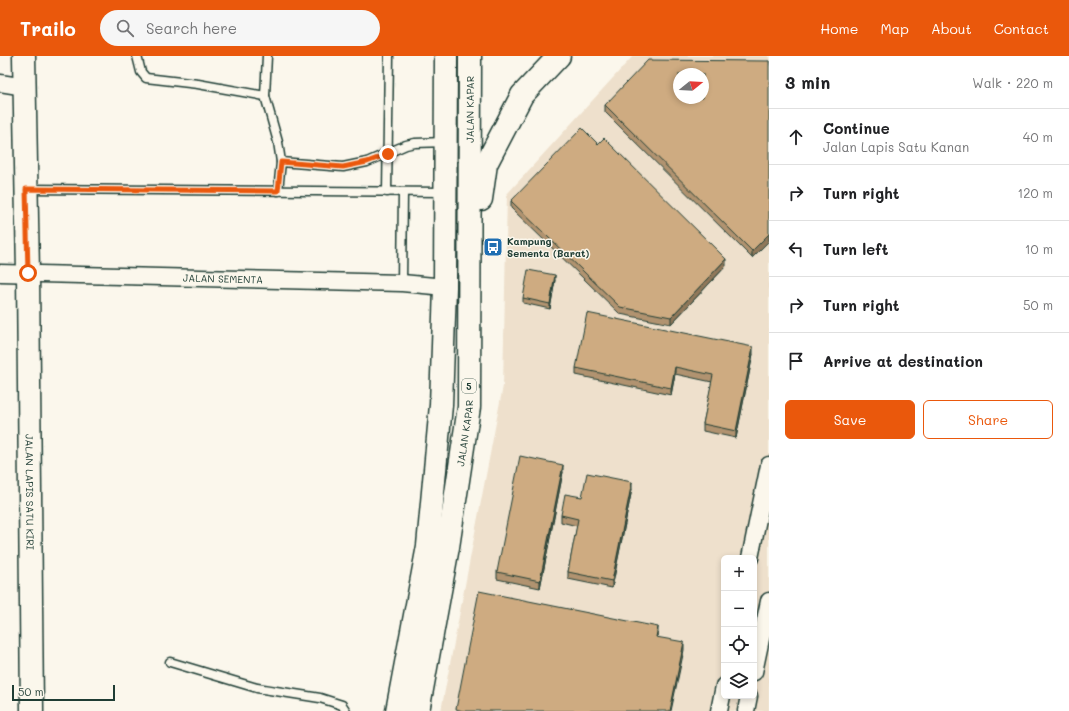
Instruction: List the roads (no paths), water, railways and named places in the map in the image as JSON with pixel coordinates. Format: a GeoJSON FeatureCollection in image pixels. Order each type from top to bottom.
{"type":"FeatureCollection","features":[{"type":"Feature","properties":{"kind":"main road","name":"JALAN LAPIS SATU KIRI"},"geometry":{"type":"LineString","coordinates":[[24,56],[28,273],[32,711]]}},
{"type":"Feature","properties":{"kind":"main road"},"geometry":{"type":"LineString","coordinates":[[397,711],[428,546],[441,405],[445,287],[446,56]]}},
{"type":"Feature","properties":{"kind":"main road","name":"JALAN KAPAR"},"geometry":{"type":"LineString","coordinates":[[418,711],[448,547],[469,407],[470,56]]}},
{"type":"Feature","properties":{"kind":"main road"},"geometry":{"type":"LineString","coordinates":[[470,277],[486,164],[522,95],[559,56]]}},
{"type":"Feature","properties":{"kind":"street"},"geometry":{"type":"LineString","coordinates":[[0,83],[25,87]]}},
{"type":"Feature","properties":{"kind":"street","name":"JALAN SEMENTA"},"geometry":{"type":"LineString","coordinates":[[0,273],[402,283],[445,287]]}},
{"type":"Feature","properties":{"kind":"street"},"geometry":{"type":"LineString","coordinates":[[751,555],[769,465]]}},
{"type":"Feature","properties":{"kind":"street"},"geometry":{"type":"LineString","coordinates":[[756,663],[769,601]]}},
{"type":"Feature","properties":{"kind":"street"},"geometry":{"type":"LineString","coordinates":[[719,711],[721,699]]}},
{"type":"Feature","properties":{"kind":"street"},"geometry":{"type":"LineString","coordinates":[[746,711],[748,699]]}},
{"type":"Feature","properties":{"kind":"lane"},"geometry":{"type":"LineString","coordinates":[[137,56],[142,72],[146,78],[198,84],[265,96]]}},
{"type":"Feature","properties":{"kind":"lane"},"geometry":{"type":"LineString","coordinates":[[267,56],[265,96],[278,142],[281,162],[278,191]]}},
{"type":"Feature","properties":{"kind":"lane"},"geometry":{"type":"LineString","coordinates":[[387,192],[389,56]]}},
{"type":"Feature","properties":{"kind":"lane"},"geometry":{"type":"LineString","coordinates":[[281,162],[343,167],[367,162],[406,145],[415,143],[446,142]]}},
{"type":"Feature","properties":{"kind":"lane"},"geometry":{"type":"LineString","coordinates":[[26,189],[446,192]]}},
{"type":"Feature","properties":{"kind":"lane"},"geometry":{"type":"LineString","coordinates":[[402,283],[403,192]]}},
{"type":"Feature","properties":{"kind":"lane"},"geometry":{"type":"LineString","coordinates":[[170,662],[257,688],[320,698],[342,705],[346,711]]}},
{"type":"Feature","properties":{"kind":"place","name":"Kampung Sementa (Barat)"},"geometry":{"type":"Point","coordinates":[493,247]}}]}
